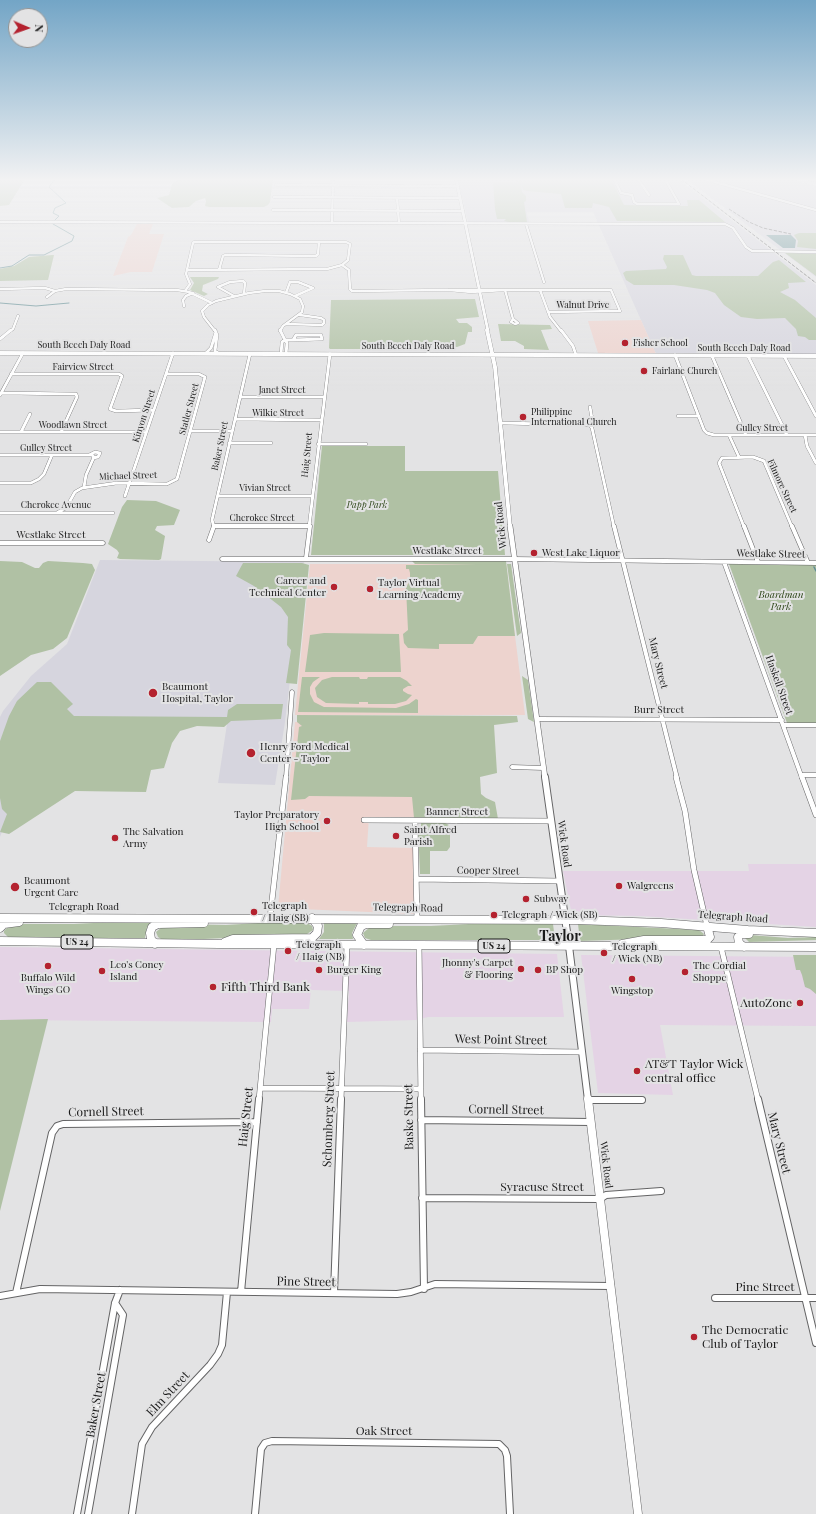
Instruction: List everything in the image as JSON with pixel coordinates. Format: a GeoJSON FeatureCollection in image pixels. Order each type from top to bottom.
{"type":"FeatureCollection","features":[{"type":"Feature","properties":{"kind":"main road","name":"Telegraph Road"},"geometry":{"type":"LineString","coordinates":[[0,918],[312,918],[625,921],[812,933]]}},
{"type":"Feature","properties":{"kind":"main road"},"geometry":{"type":"LineString","coordinates":[[0,928],[4,924],[10,922],[71,922],[93,918]]}},
{"type":"Feature","properties":{"kind":"main road"},"geometry":{"type":"LineString","coordinates":[[154,944],[150,939],[150,933],[152,927],[158,924],[226,923],[260,918]]}},
{"type":"Feature","properties":{"kind":"main road"},"geometry":{"type":"LineString","coordinates":[[219,944],[233,939],[312,938],[317,933],[318,926],[312,918]]}},
{"type":"Feature","properties":{"kind":"main road"},"geometry":{"type":"LineString","coordinates":[[364,945],[358,938],[358,932],[362,926],[366,924],[432,924],[446,920]]}},
{"type":"Feature","properties":{"kind":"main road"},"geometry":{"type":"LineString","coordinates":[[611,946],[634,941],[707,940],[710,937],[707,926]]}},
{"type":"Feature","properties":{"kind":"main road"},"geometry":{"type":"LineString","coordinates":[[744,947],[738,940],[738,937],[741,934],[799,936],[812,933]]}},
{"type":"Feature","properties":{"kind":"main road","name":"US 24"},"geometry":{"type":"LineString","coordinates":[[0,941],[154,944],[816,947]]}},
{"type":"Feature","properties":{"kind":"main road"},"geometry":{"type":"LineString","coordinates":[[800,947],[816,942]]}},
{"type":"Feature","properties":{"kind":"street"},"geometry":{"type":"LineString","coordinates":[[185,290],[190,284],[186,275],[192,250]]}},
{"type":"Feature","properties":{"kind":"street"},"geometry":{"type":"LineString","coordinates":[[219,270],[223,256],[225,255],[316,256],[318,250]]}},
{"type":"Feature","properties":{"kind":"street"},"geometry":{"type":"LineString","coordinates":[[187,270],[318,270],[342,265],[348,260],[350,250]]}},
{"type":"Feature","properties":{"kind":"street","name":"Wick Road"},"geometry":{"type":"LineString","coordinates":[[472,250],[494,354],[514,559],[569,946],[638,1514]]}},
{"type":"Feature","properties":{"kind":"street"},"geometry":{"type":"LineString","coordinates":[[534,250],[544,282]]}},
{"type":"Feature","properties":{"kind":"street"},"geometry":{"type":"LineString","coordinates":[[750,250],[752,251],[816,252]]}},
{"type":"Feature","properties":{"kind":"street"},"geometry":{"type":"LineString","coordinates":[[342,265],[349,270],[351,290],[540,290],[548,312],[571,344],[576,355]]}},
{"type":"Feature","properties":{"kind":"street"},"geometry":{"type":"LineString","coordinates":[[234,296],[218,287],[230,282],[243,281],[245,282],[244,294]]}},
{"type":"Feature","properties":{"kind":"street"},"geometry":{"type":"LineString","coordinates":[[286,293],[290,282],[301,283],[313,288],[295,296]]}},
{"type":"Feature","properties":{"kind":"street"},"geometry":{"type":"LineString","coordinates":[[0,289],[45,288],[55,292]]}},
{"type":"Feature","properties":{"kind":"street"},"geometry":{"type":"LineString","coordinates":[[47,297],[55,292],[69,289],[185,290],[212,303]]}},
{"type":"Feature","properties":{"kind":"street"},"geometry":{"type":"LineString","coordinates":[[505,290],[514,319]]}},
{"type":"Feature","properties":{"kind":"street","name":"Walnut Drive"},"geometry":{"type":"LineString","coordinates":[[540,290],[611,290],[620,311],[548,312]]}},
{"type":"Feature","properties":{"kind":"street"},"geometry":{"type":"LineString","coordinates":[[218,353],[215,351],[218,338],[216,332],[202,313],[205,308],[212,303],[234,296],[265,291],[286,293],[295,296],[303,304],[303,310],[300,314],[280,330],[287,343],[284,354]]}},
{"type":"Feature","properties":{"kind":"street"},"geometry":{"type":"LineString","coordinates":[[184,306],[183,300],[186,296],[193,293]]}},
{"type":"Feature","properties":{"kind":"street"},"geometry":{"type":"LineString","coordinates":[[286,324],[322,325],[324,323],[324,320],[318,317],[300,314]]}},
{"type":"Feature","properties":{"kind":"street"},"geometry":{"type":"LineString","coordinates":[[0,340],[12,329],[18,316]]}},
{"type":"Feature","properties":{"kind":"street"},"geometry":{"type":"LineString","coordinates":[[206,353],[212,348],[216,332]]}},
{"type":"Feature","properties":{"kind":"street"},"geometry":{"type":"LineString","coordinates":[[285,340],[293,340],[321,339],[322,336],[296,335],[294,336],[293,340]]}},
{"type":"Feature","properties":{"kind":"street"},"geometry":{"type":"LineString","coordinates":[[571,344],[571,355]]}},
{"type":"Feature","properties":{"kind":"street","name":"South Beech Daly Road"},"geometry":{"type":"LineString","coordinates":[[0,353],[816,356]]}},
{"type":"Feature","properties":{"kind":"street"},"geometry":{"type":"LineString","coordinates":[[0,394],[23,353]]}},
{"type":"Feature","properties":{"kind":"street","name":"Kinyon Street"},"geometry":{"type":"LineString","coordinates":[[125,496],[173,353]]}},
{"type":"Feature","properties":{"kind":"street","name":"Baker Street"},"geometry":{"type":"LineString","coordinates":[[210,540],[214,526],[212,520],[250,354]]}},
{"type":"Feature","properties":{"kind":"street","name":"Haig Street"},"geometry":{"type":"LineString","coordinates":[[306,558],[318,444],[330,354]]}},
{"type":"Feature","properties":{"kind":"street"},"geometry":{"type":"LineString","coordinates":[[675,355],[699,416],[678,416]]}},
{"type":"Feature","properties":{"kind":"street"},"geometry":{"type":"LineString","coordinates":[[712,356],[746,435]]}},
{"type":"Feature","properties":{"kind":"street"},"geometry":{"type":"LineString","coordinates":[[748,356],[787,435]]}},
{"type":"Feature","properties":{"kind":"street"},"geometry":{"type":"LineString","coordinates":[[784,356],[816,416]]}},
{"type":"Feature","properties":{"kind":"street","name":"Fairview Street"},"geometry":{"type":"LineString","coordinates":[[12,374],[119,374],[122,376],[110,409],[116,411],[154,410]]}},
{"type":"Feature","properties":{"kind":"street","name":"Statler Street"},"geometry":{"type":"LineString","coordinates":[[166,374],[199,374],[205,376],[177,478],[173,482]]}},
{"type":"Feature","properties":{"kind":"street"},"geometry":{"type":"LineString","coordinates":[[0,394],[76,394],[77,397],[61,432]]}},
{"type":"Feature","properties":{"kind":"street","name":"Janet Street"},"geometry":{"type":"LineString","coordinates":[[240,397],[324,397]]}},
{"type":"Feature","properties":{"kind":"street","name":"Mary Street"},"geometry":{"type":"LineString","coordinates":[[590,407],[592,420],[590,425],[592,428],[622,560],[685,811],[694,870],[707,926]]}},
{"type":"Feature","properties":{"kind":"street"},"geometry":{"type":"LineString","coordinates":[[21,432],[30,414]]}},
{"type":"Feature","properties":{"kind":"street","name":"Gulley Street"},"geometry":{"type":"LineString","coordinates":[[699,416],[704,430],[708,434],[816,435]]}},
{"type":"Feature","properties":{"kind":"street","name":"Wilkie Street"},"geometry":{"type":"LineString","coordinates":[[235,420],[321,420]]}},
{"type":"Feature","properties":{"kind":"street"},"geometry":{"type":"LineString","coordinates":[[501,423],[590,425]]}},
{"type":"Feature","properties":{"kind":"street"},"geometry":{"type":"LineString","coordinates":[[190,431],[232,431]]}},
{"type":"Feature","properties":{"kind":"street","name":"Woodlawn Street"},"geometry":{"type":"LineString","coordinates":[[0,432],[146,432]]}},
{"type":"Feature","properties":{"kind":"street"},"geometry":{"type":"LineString","coordinates":[[729,435],[739,457],[724,457],[720,460],[720,463],[758,562]]}},
{"type":"Feature","properties":{"kind":"street"},"geometry":{"type":"LineString","coordinates":[[804,435],[807,446],[816,463]]}},
{"type":"Feature","properties":{"kind":"street"},"geometry":{"type":"LineString","coordinates":[[229,443],[272,443]]}},
{"type":"Feature","properties":{"kind":"street"},"geometry":{"type":"LineString","coordinates":[[318,444],[366,444]]}},
{"type":"Feature","properties":{"kind":"street","name":"Gulley Street"},"geometry":{"type":"LineString","coordinates":[[0,455],[91,456],[84,487]]}},
{"type":"Feature","properties":{"kind":"street"},"geometry":{"type":"LineString","coordinates":[[0,483],[36,482],[43,476],[52,455]]}},
{"type":"Feature","properties":{"kind":"street","name":"Filmore Street"},"geometry":{"type":"LineString","coordinates":[[739,457],[756,457],[765,462],[808,563]]}},
{"type":"Feature","properties":{"kind":"street","name":"Michael Street"},"geometry":{"type":"LineString","coordinates":[[84,487],[107,484],[173,482]]}},
{"type":"Feature","properties":{"kind":"street"},"geometry":{"type":"LineString","coordinates":[[58,512],[68,507],[75,492],[84,487]]}},
{"type":"Feature","properties":{"kind":"street","name":"Vivian Street"},"geometry":{"type":"LineString","coordinates":[[218,496],[313,496]]}},
{"type":"Feature","properties":{"kind":"street","name":"Cherokee Avenue"},"geometry":{"type":"LineString","coordinates":[[0,513],[113,513]]}},
{"type":"Feature","properties":{"kind":"street","name":"Cherokee Street"},"geometry":{"type":"LineString","coordinates":[[214,526],[309,526]]}},
{"type":"Feature","properties":{"kind":"street","name":"Westlake Street"},"geometry":{"type":"LineString","coordinates":[[0,543],[103,544]]}},
{"type":"Feature","properties":{"kind":"street","name":"Westlake Street"},"geometry":{"type":"LineString","coordinates":[[222,559],[514,559],[816,563]]}},
{"type":"Feature","properties":{"kind":"street","name":"Haskell Street"},"geometry":{"type":"LineString","coordinates":[[724,562],[816,815]]}},
{"type":"Feature","properties":{"kind":"street"},"geometry":{"type":"LineString","coordinates":[[270,918],[286,775],[292,692]]}},
{"type":"Feature","properties":{"kind":"street","name":"Burr Street"},"geometry":{"type":"LineString","coordinates":[[537,719],[782,720]]}},
{"type":"Feature","properties":{"kind":"street"},"geometry":{"type":"LineString","coordinates":[[783,725],[816,725]]}},
{"type":"Feature","properties":{"kind":"street"},"geometry":{"type":"LineString","coordinates":[[512,767],[543,768]]}},
{"type":"Feature","properties":{"kind":"street"},"geometry":{"type":"LineString","coordinates":[[802,775],[816,775]]}},
{"type":"Feature","properties":{"kind":"street","name":"Banner Street"},"geometry":{"type":"LineString","coordinates":[[364,820],[551,822]]}},
{"type":"Feature","properties":{"kind":"street"},"geometry":{"type":"LineString","coordinates":[[415,821],[417,920]]}},
{"type":"Feature","properties":{"kind":"street","name":"Cooper Street"},"geometry":{"type":"LineString","coordinates":[[416,879],[559,881]]}},
{"type":"Feature","properties":{"kind":"street","name":"Haig Street"},"geometry":{"type":"LineString","coordinates":[[241,1292],[274,944]]}},
{"type":"Feature","properties":{"kind":"street","name":"Schomberg Street"},"geometry":{"type":"LineString","coordinates":[[334,1294],[347,945]]}},
{"type":"Feature","properties":{"kind":"street","name":"Baske Street"},"geometry":{"type":"LineString","coordinates":[[419,945],[424,1289]]}},
{"type":"Feature","properties":{"kind":"street","name":"Mary Street"},"geometry":{"type":"LineString","coordinates":[[721,947],[816,1343]]}},
{"type":"Feature","properties":{"kind":"street","name":"West Point Street"},"geometry":{"type":"LineString","coordinates":[[420,1050],[582,1052]]}},
{"type":"Feature","properties":{"kind":"street"},"geometry":{"type":"LineString","coordinates":[[260,1088],[421,1089]]}},
{"type":"Feature","properties":{"kind":"street"},"geometry":{"type":"LineString","coordinates":[[588,1100],[642,1100]]}},
{"type":"Feature","properties":{"kind":"street","name":"Cornell Street"},"geometry":{"type":"LineString","coordinates":[[421,1120],[590,1122]]}},
{"type":"Feature","properties":{"kind":"street","name":"Cornell Street"},"geometry":{"type":"LineString","coordinates":[[16,1293],[52,1133],[57,1126],[63,1124],[257,1122]]}},
{"type":"Feature","properties":{"kind":"street","name":"Syracuse Street"},"geometry":{"type":"LineString","coordinates":[[422,1198],[600,1199],[606,1195],[661,1191]]}},
{"type":"Feature","properties":{"kind":"street","name":"Pine Street"},"geometry":{"type":"LineString","coordinates":[[0,1296],[40,1289],[397,1294],[424,1289],[435,1284],[611,1286]]}},
{"type":"Feature","properties":{"kind":"street","name":"Baker Street"},"geometry":{"type":"LineString","coordinates":[[77,1514],[115,1303],[120,1290]]}},
{"type":"Feature","properties":{"kind":"street","name":"Elm Street"},"geometry":{"type":"LineString","coordinates":[[132,1514],[142,1444],[152,1427],[210,1365],[218,1354],[222,1345],[227,1292]]}},
{"type":"Feature","properties":{"kind":"street","name":"Pine Street"},"geometry":{"type":"LineString","coordinates":[[714,1298],[816,1298]]}},
{"type":"Feature","properties":{"kind":"street","name":"Baker Street"},"geometry":{"type":"LineString","coordinates":[[88,1514],[123,1315],[115,1303]]}},
{"type":"Feature","properties":{"kind":"street","name":"Oak Street"},"geometry":{"type":"LineString","coordinates":[[255,1514],[261,1449],[265,1443],[272,1441],[495,1443],[502,1446],[507,1456],[510,1514]]}},
{"type":"Feature","properties":{"kind":"shaded area"},"geometry":{"type":"Polygon","coordinates":[[[123,250],[159,250],[152,272],[131,272],[113,276],[123,250]]]}},
{"type":"Feature","properties":{"kind":"shaded area"},"geometry":{"type":"Polygon","coordinates":[[[610,250],[770,250],[816,285],[816,355],[656,354],[610,250]]]}},
{"type":"Feature","properties":{"kind":"shaded area"},"geometry":{"type":"Polygon","coordinates":[[[780,250],[816,250],[816,277],[780,250]]]}},
{"type":"Feature","properties":{"kind":"shaded area"},"geometry":{"type":"Polygon","coordinates":[[[641,320],[656,354],[598,353],[588,321],[641,320]]]}},
{"type":"Feature","properties":{"kind":"shaded area","name":"Beaumont Hospital, Taylor"},"geometry":{"type":"Polygon","coordinates":[[[100,560],[304,562],[285,722],[275,785],[218,783],[227,724],[84,720],[8,815],[0,837],[0,717],[3,711],[31,676],[67,644],[100,560]]]}},
{"type":"Feature","properties":{"kind":"shaded area"},"geometry":{"type":"Polygon","coordinates":[[[310,564],[506,564],[525,715],[295,715],[310,564]]]}},
{"type":"Feature","properties":{"kind":"shaded area","name":"Taylor Preparatory High School"},"geometry":{"type":"Polygon","coordinates":[[[295,722],[412,723],[416,817],[369,817],[367,847],[413,848],[414,914],[278,908],[295,722]]]}},
{"type":"Feature","properties":{"kind":"shaded area"},"geometry":{"type":"Polygon","coordinates":[[[748,864],[816,864],[816,927],[640,916],[577,915],[571,910],[563,871],[749,871],[748,864]]]}},
{"type":"Feature","properties":{"kind":"shaded area"},"geometry":{"type":"Polygon","coordinates":[[[0,947],[557,954],[564,1017],[428,1017],[416,1020],[347,1022],[349,991],[311,990],[309,1009],[272,1009],[271,1022],[0,1020],[0,947]]]}},
{"type":"Feature","properties":{"kind":"shaded area"},"geometry":{"type":"Polygon","coordinates":[[[581,955],[816,957],[816,1026],[660,1025],[673,1095],[598,1093],[581,955]]]}},
{"type":"Feature","properties":{"kind":"green space"},"geometry":{"type":"Polygon","coordinates":[[[785,253],[816,254],[816,276],[785,253]]]}},
{"type":"Feature","properties":{"kind":"green space"},"geometry":{"type":"Polygon","coordinates":[[[54,255],[48,280],[0,281],[0,269],[14,266],[29,257],[54,255]]]}},
{"type":"Feature","properties":{"kind":"green space"},"geometry":{"type":"Polygon","coordinates":[[[664,255],[683,255],[692,275],[696,276],[758,276],[773,262],[779,260],[806,282],[788,283],[789,288],[780,292],[795,300],[816,318],[816,340],[809,340],[805,337],[798,336],[796,329],[785,318],[757,319],[741,317],[724,305],[715,293],[707,290],[674,285],[634,285],[626,280],[623,273],[626,271],[666,269],[667,267],[663,259],[664,255]]]}},
{"type":"Feature","properties":{"kind":"green space"},"geometry":{"type":"Polygon","coordinates":[[[190,277],[219,277],[218,279],[203,285],[202,291],[208,294],[204,296],[190,290],[194,283],[190,277]]]}},
{"type":"Feature","properties":{"kind":"green space"},"geometry":{"type":"Polygon","coordinates":[[[475,299],[479,317],[456,319],[459,323],[467,323],[472,327],[472,332],[468,332],[465,344],[457,347],[431,344],[398,349],[329,348],[331,300],[475,299]]]}},
{"type":"Feature","properties":{"kind":"green space"},"geometry":{"type":"Polygon","coordinates":[[[498,324],[550,325],[552,329],[541,330],[549,350],[524,349],[524,346],[515,341],[501,341],[498,324]]]}},
{"type":"Feature","properties":{"kind":"green space","name":"Papp Park"},"geometry":{"type":"Polygon","coordinates":[[[322,446],[405,446],[405,471],[498,471],[505,555],[311,555],[322,446]]]}},
{"type":"Feature","properties":{"kind":"green space"},"geometry":{"type":"Polygon","coordinates":[[[127,500],[156,501],[180,510],[174,525],[157,526],[155,530],[165,536],[161,559],[120,559],[117,558],[119,553],[117,550],[108,544],[122,507],[127,500]]]}},
{"type":"Feature","properties":{"kind":"green space"},"geometry":{"type":"Polygon","coordinates":[[[0,561],[22,562],[35,568],[39,568],[43,563],[48,561],[83,563],[92,564],[95,570],[67,638],[53,649],[31,655],[0,676],[0,561]]]}},
{"type":"Feature","properties":{"kind":"green space"},"geometry":{"type":"Polygon","coordinates":[[[412,561],[506,561],[515,636],[478,636],[473,644],[439,644],[439,649],[408,648],[404,643],[403,634],[408,630],[406,588],[410,580],[410,573],[409,569],[406,569],[406,565],[477,565],[415,564],[412,561]]]}},
{"type":"Feature","properties":{"kind":"green space"},"geometry":{"type":"Polygon","coordinates":[[[243,563],[302,563],[309,565],[297,684],[286,683],[291,650],[287,645],[288,617],[281,607],[254,586],[236,576],[243,563]]]}},
{"type":"Feature","properties":{"kind":"green space"},"geometry":{"type":"Polygon","coordinates":[[[507,564],[511,564],[521,633],[517,636],[507,564]]]}},
{"type":"Feature","properties":{"kind":"green space","name":"Boardman Park"},"geometry":{"type":"Polygon","coordinates":[[[729,564],[816,565],[816,723],[787,723],[729,564]]]}},
{"type":"Feature","properties":{"kind":"green space"},"geometry":{"type":"Polygon","coordinates":[[[324,633],[399,634],[401,672],[305,672],[310,635],[324,633]]]}},
{"type":"Feature","properties":{"kind":"green space"},"geometry":{"type":"Polygon","coordinates":[[[522,676],[528,680],[534,722],[528,719],[522,676]]]}},
{"type":"Feature","properties":{"kind":"green space"},"geometry":{"type":"Polygon","coordinates":[[[302,677],[320,677],[313,682],[310,687],[310,694],[314,702],[324,707],[396,708],[409,704],[416,699],[418,700],[418,713],[298,712],[302,677]]]}},
{"type":"Feature","properties":{"kind":"green space"},"geometry":{"type":"Polygon","coordinates":[[[332,677],[359,677],[360,679],[367,679],[368,677],[400,677],[412,686],[408,686],[403,689],[403,691],[412,695],[406,701],[395,704],[368,704],[368,702],[359,702],[359,704],[326,703],[317,697],[315,688],[322,680],[332,677]]]}},
{"type":"Feature","properties":{"kind":"green space"},"geometry":{"type":"Polygon","coordinates":[[[37,682],[51,682],[73,704],[67,709],[74,716],[227,717],[228,710],[237,704],[283,704],[281,719],[231,721],[224,727],[197,726],[180,731],[172,743],[164,768],[151,770],[146,792],[75,791],[9,834],[0,832],[7,814],[2,809],[0,798],[0,741],[9,716],[17,701],[37,682]]]}},
{"type":"Feature","properties":{"kind":"green space"},"geometry":{"type":"Polygon","coordinates":[[[297,715],[517,716],[518,722],[494,725],[497,773],[480,777],[481,794],[495,802],[498,819],[414,818],[412,797],[309,796],[305,799],[291,800],[299,727],[302,726],[297,722],[297,715]]]}},
{"type":"Feature","properties":{"kind":"green space"},"geometry":{"type":"Polygon","coordinates":[[[421,823],[445,823],[449,825],[447,826],[450,826],[450,847],[447,851],[430,851],[430,874],[420,874],[418,826],[421,826],[421,823]]]}},
{"type":"Feature","properties":{"kind":"green space"},"geometry":{"type":"Polygon","coordinates":[[[152,922],[147,927],[145,938],[9,938],[4,933],[8,927],[20,924],[152,922]]]}},
{"type":"Feature","properties":{"kind":"green space"},"geometry":{"type":"Polygon","coordinates":[[[258,923],[307,923],[312,926],[313,930],[307,934],[204,939],[161,939],[158,937],[156,932],[162,927],[173,924],[226,925],[258,923]]]}},
{"type":"Feature","properties":{"kind":"green space"},"geometry":{"type":"Polygon","coordinates":[[[324,923],[357,923],[352,933],[353,939],[319,939],[324,932],[324,923]]]}},
{"type":"Feature","properties":{"kind":"green space"},"geometry":{"type":"Polygon","coordinates":[[[553,924],[555,940],[371,940],[365,938],[363,933],[369,928],[376,926],[553,924]]]}},
{"type":"Feature","properties":{"kind":"green space"},"geometry":{"type":"Polygon","coordinates":[[[578,924],[699,930],[704,934],[702,937],[580,941],[578,924]]]}},
{"type":"Feature","properties":{"kind":"green space"},"geometry":{"type":"Polygon","coordinates":[[[750,935],[788,938],[816,937],[816,940],[749,942],[745,938],[750,935]]]}},
{"type":"Feature","properties":{"kind":"green space"},"geometry":{"type":"Polygon","coordinates":[[[793,955],[816,955],[816,994],[805,987],[800,970],[796,970],[793,955]]]}},
{"type":"Feature","properties":{"kind":"green space"},"geometry":{"type":"Polygon","coordinates":[[[48,1019],[0,1211],[0,1020],[48,1019]]]}},
{"type":"Feature","properties":{"kind":"waterway"},"geometry":{"type":"LineString","coordinates":[[0,268],[12,266],[29,255],[44,255],[55,250]]}},
{"type":"Feature","properties":{"kind":"waterway"},"geometry":{"type":"LineString","coordinates":[[0,303],[36,306],[69,303]]}},
{"type":"Feature","properties":{"kind":"waterway"},"geometry":{"type":"LineString","coordinates":[[814,567],[816,571]]}},
{"type":"Feature","properties":{"kind":"railway"},"geometry":{"type":"LineString","coordinates":[[773,250],[816,283]]}},
{"type":"Feature","properties":{"kind":"place","name":"Fisher School"},"geometry":{"type":"Point","coordinates":[625,343]}},
{"type":"Feature","properties":{"kind":"place","name":"Fairlane Church"},"geometry":{"type":"Point","coordinates":[644,371]}},
{"type":"Feature","properties":{"kind":"place","name":"Philippine International Church"},"geometry":{"type":"Point","coordinates":[523,417]}},
{"type":"Feature","properties":{"kind":"place","name":"West Lake Liquor"},"geometry":{"type":"Point","coordinates":[534,553]}},
{"type":"Feature","properties":{"kind":"place","name":"Career and Technical Center"},"geometry":{"type":"Point","coordinates":[334,587]}},
{"type":"Feature","properties":{"kind":"place","name":"Taylor Virtual Learning Academy"},"geometry":{"type":"Point","coordinates":[370,589]}},
{"type":"Feature","properties":{"kind":"place","name":"Beaumont Hospital, Taylor"},"geometry":{"type":"Point","coordinates":[153,693]}},
{"type":"Feature","properties":{"kind":"place","name":"Henry Ford Medical Center - Taylor"},"geometry":{"type":"Point","coordinates":[251,753]}},
{"type":"Feature","properties":{"kind":"place","name":"Taylor Preparatory High School"},"geometry":{"type":"Point","coordinates":[327,821]}},
{"type":"Feature","properties":{"kind":"place","name":"Saint Alfred Parish"},"geometry":{"type":"Point","coordinates":[396,836]}},
{"type":"Feature","properties":{"kind":"place","name":"The Salvation Army"},"geometry":{"type":"Point","coordinates":[115,838]}},
{"type":"Feature","properties":{"kind":"place","name":"Walgreens"},"geometry":{"type":"Point","coordinates":[619,886]}},
{"type":"Feature","properties":{"kind":"place","name":"Beaumont Urgent Care"},"geometry":{"type":"Point","coordinates":[15,887]}},
{"type":"Feature","properties":{"kind":"place","name":"Subway"},"geometry":{"type":"Point","coordinates":[526,899]}},
{"type":"Feature","properties":{"kind":"place","name":"Telegraph / Haig (SB)"},"geometry":{"type":"Point","coordinates":[254,912]}},
{"type":"Feature","properties":{"kind":"place","name":"Telegraph / Wick (SB)"},"geometry":{"type":"Point","coordinates":[494,915]}},
{"type":"Feature","properties":{"kind":"place","name":"Telegraph / Haig (NB)"},"geometry":{"type":"Point","coordinates":[288,951]}},
{"type":"Feature","properties":{"kind":"place","name":"Telegraph / Wick (NB)"},"geometry":{"type":"Point","coordinates":[604,953]}},
{"type":"Feature","properties":{"kind":"place","name":"Buffalo Wild Wings GO"},"geometry":{"type":"Point","coordinates":[48,966]}},
{"type":"Feature","properties":{"kind":"place","name":"Jhonny's Carpet & Flooring"},"geometry":{"type":"Point","coordinates":[521,969]}},
{"type":"Feature","properties":{"kind":"place","name":"Burger King"},"geometry":{"type":"Point","coordinates":[319,970]}},
{"type":"Feature","properties":{"kind":"place","name":"BP Shop"},"geometry":{"type":"Point","coordinates":[538,970]}},
{"type":"Feature","properties":{"kind":"place","name":"Leo's Coney Island"},"geometry":{"type":"Point","coordinates":[102,971]}},
{"type":"Feature","properties":{"kind":"place","name":"The Cordial Shoppe"},"geometry":{"type":"Point","coordinates":[685,972]}},
{"type":"Feature","properties":{"kind":"place","name":"Wingstop"},"geometry":{"type":"Point","coordinates":[632,979]}},
{"type":"Feature","properties":{"kind":"place","name":"Fifth Third Bank"},"geometry":{"type":"Point","coordinates":[213,987]}},
{"type":"Feature","properties":{"kind":"place","name":"AutoZone"},"geometry":{"type":"Point","coordinates":[800,1003]}},
{"type":"Feature","properties":{"kind":"place","name":"AT&T Taylor Wick central office"},"geometry":{"type":"Point","coordinates":[637,1071]}},
{"type":"Feature","properties":{"kind":"place","name":"The Democratic Club of Taylor"},"geometry":{"type":"Point","coordinates":[694,1337]}},
{"type":"Feature","properties":{"kind":"district","name":"Taylor"},"geometry":{"type":"Point","coordinates":[560,937]}}]}
